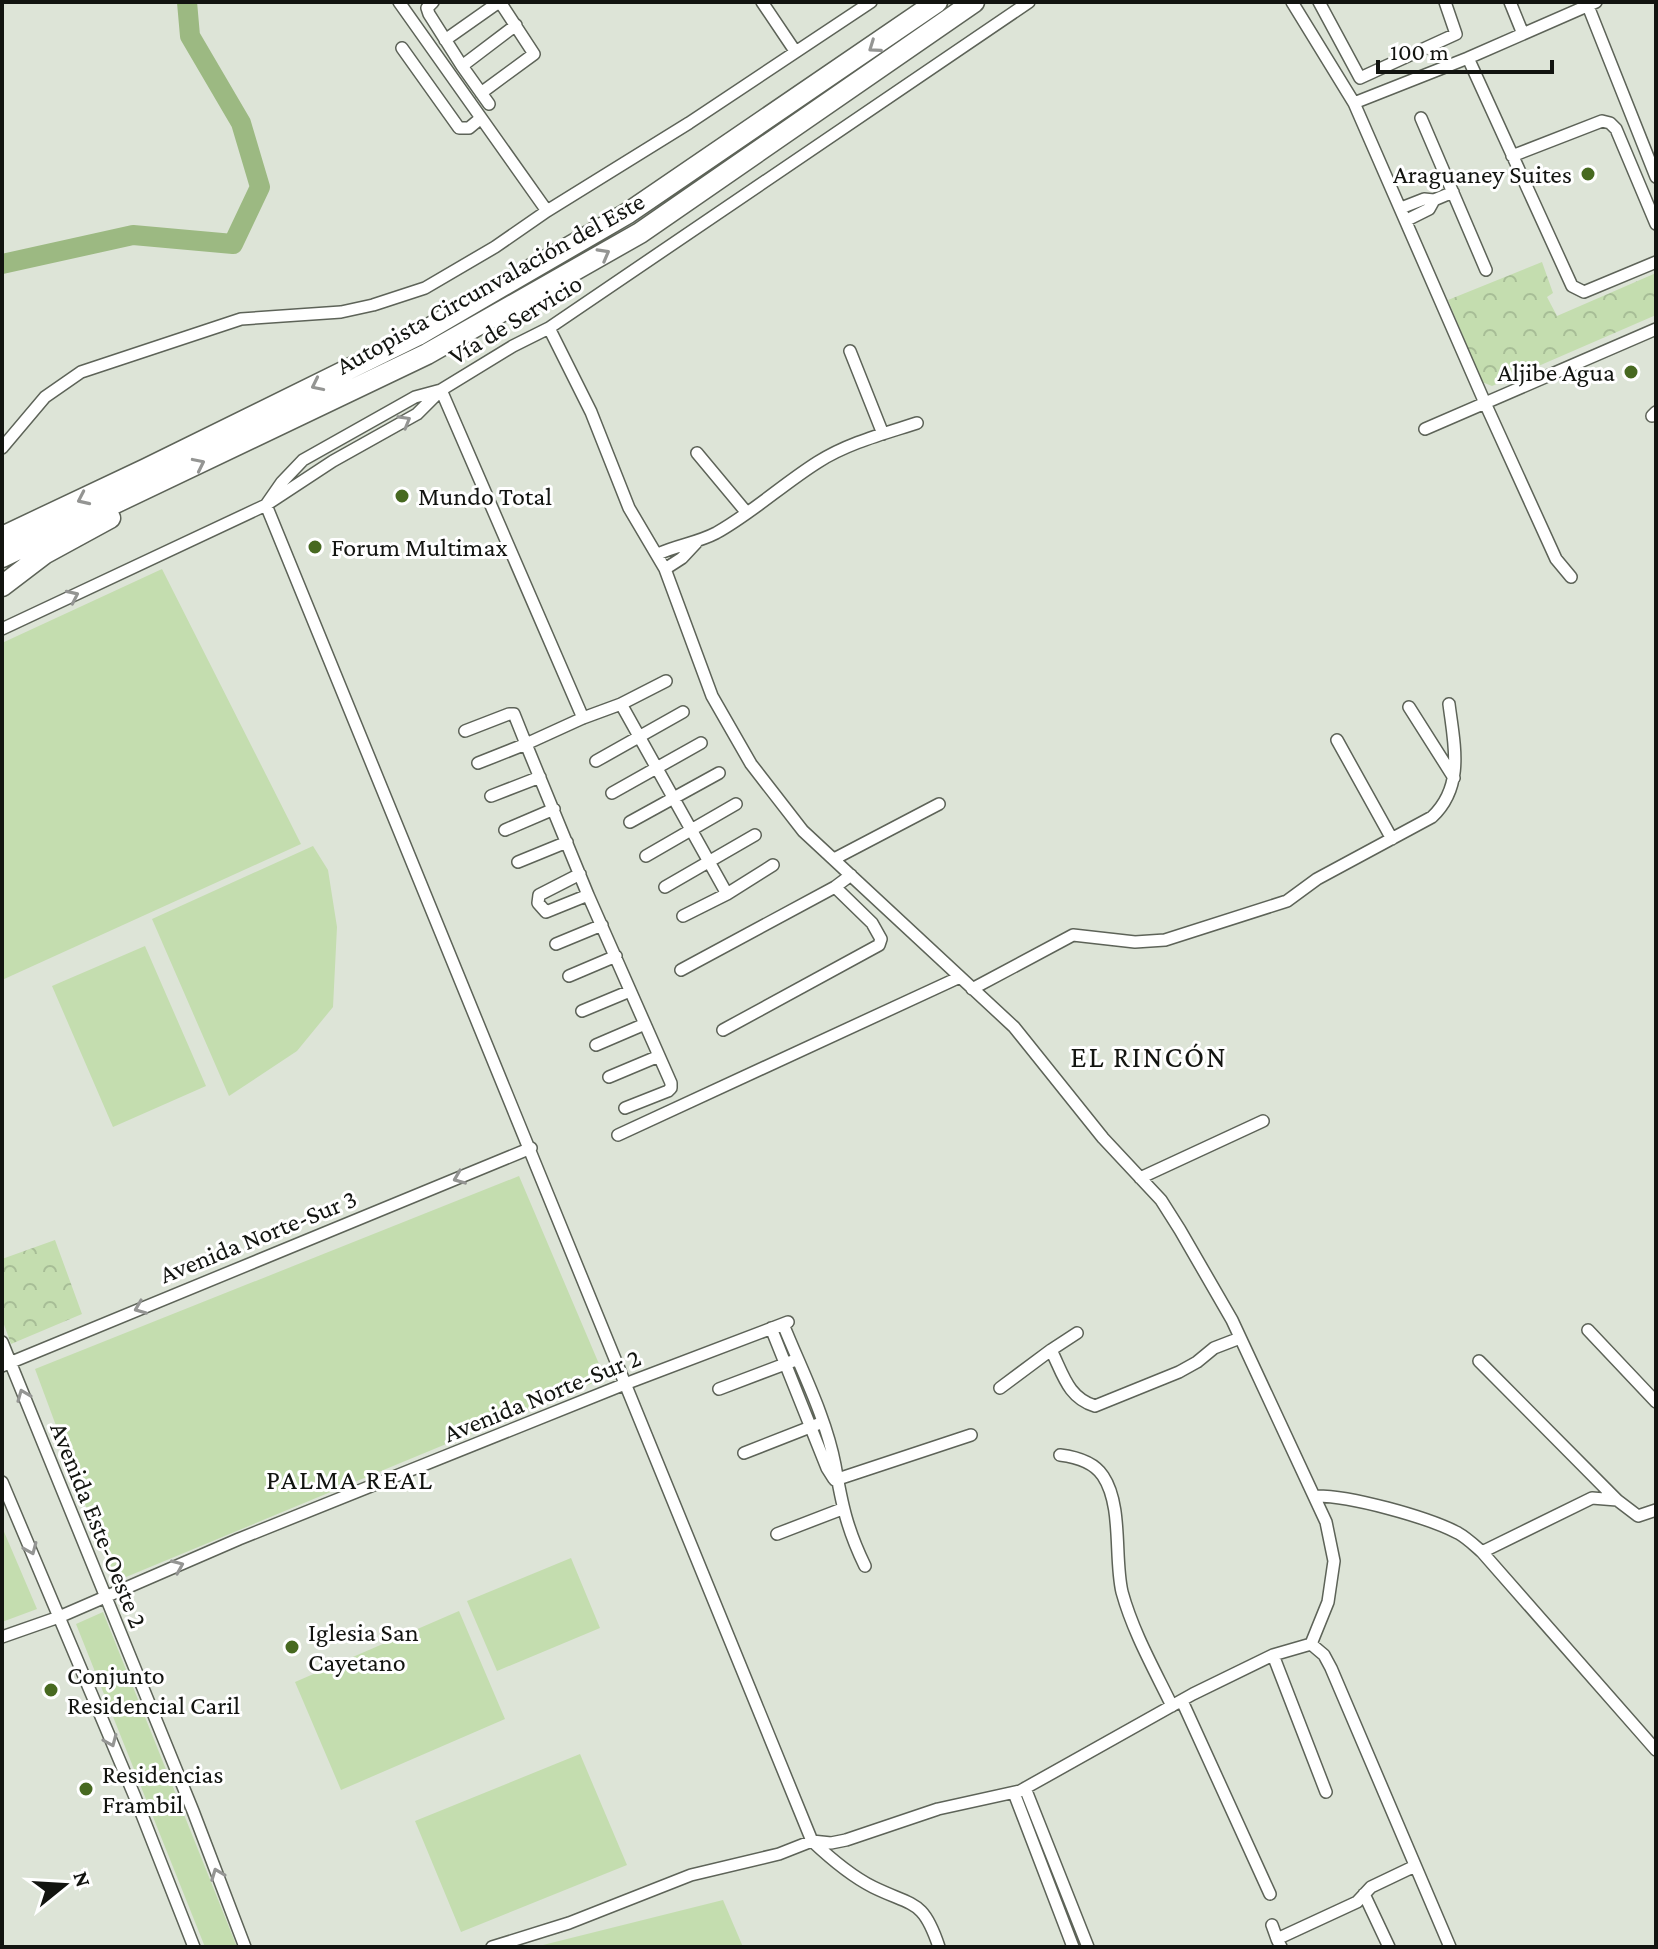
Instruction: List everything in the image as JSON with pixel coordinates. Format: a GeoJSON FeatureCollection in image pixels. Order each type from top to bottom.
{"type":"FeatureCollection","features":[{"type":"Feature","properties":{"kind":"highway","name":"Autopista Circunvalación del Este"},"geometry":{"type":"LineString","coordinates":[[2,537],[418,335],[628,213],[937,2]]}},
{"type":"Feature","properties":{"kind":"highway","name":"Autopista Circunvalación del Este"},"geometry":{"type":"LineString","coordinates":[[2,557],[427,354],[640,233],[974,2]]}},
{"type":"Feature","properties":{"kind":"highway"},"geometry":{"type":"LineString","coordinates":[[2,586],[44,554],[87,533],[163,481]]}},
{"type":"Feature","properties":{"kind":"street"},"geometry":{"type":"LineString","coordinates":[[399,2],[547,211]]}},
{"type":"Feature","properties":{"kind":"street"},"geometry":{"type":"LineString","coordinates":[[433,2],[427,8],[489,104]]}},
{"type":"Feature","properties":{"kind":"street"},"geometry":{"type":"LineString","coordinates":[[445,40],[500,2],[516,25],[534,54],[481,93]]}},
{"type":"Feature","properties":{"kind":"street"},"geometry":{"type":"LineString","coordinates":[[762,2],[795,51]]}},
{"type":"Feature","properties":{"kind":"street"},"geometry":{"type":"LineString","coordinates":[[2,448],[45,397],[81,372],[241,319],[341,312],[425,288],[689,123],[871,2]]}},
{"type":"Feature","properties":{"kind":"street","name":"Vía de Servicio"},"geometry":{"type":"LineString","coordinates":[[2,629],[266,505],[303,460],[415,397],[441,390],[549,328],[1029,2]]}},
{"type":"Feature","properties":{"kind":"street"},"geometry":{"type":"LineString","coordinates":[[1292,2],[1354,103],[1556,559],[1571,577]]}},
{"type":"Feature","properties":{"kind":"street"},"geometry":{"type":"LineString","coordinates":[[1319,2],[1360,78],[1456,34],[1445,2]]}},
{"type":"Feature","properties":{"kind":"street"},"geometry":{"type":"LineString","coordinates":[[1510,2],[1523,34]]}},
{"type":"Feature","properties":{"kind":"street"},"geometry":{"type":"LineString","coordinates":[[1354,103],[1592,4],[1656,177]]}},
{"type":"Feature","properties":{"kind":"street"},"geometry":{"type":"LineString","coordinates":[[462,66],[516,25]]}},
{"type":"Feature","properties":{"kind":"street"},"geometry":{"type":"LineString","coordinates":[[402,48],[459,128],[469,128],[481,118]]}},
{"type":"Feature","properties":{"kind":"street"},"geometry":{"type":"LineString","coordinates":[[1468,58],[1565,275],[1577,291],[1584,292],[1656,262]]}},
{"type":"Feature","properties":{"kind":"street"},"geometry":{"type":"LineString","coordinates":[[1338,78],[1355,68]]}},
{"type":"Feature","properties":{"kind":"street"},"geometry":{"type":"LineString","coordinates":[[1421,118],[1486,270]]}},
{"type":"Feature","properties":{"kind":"street"},"geometry":{"type":"LineString","coordinates":[[1512,156],[1602,121],[1610,123],[1616,129],[1656,224]]}},
{"type":"Feature","properties":{"kind":"street"},"geometry":{"type":"LineString","coordinates":[[1401,208],[1453,192]]}},
{"type":"Feature","properties":{"kind":"street"},"geometry":{"type":"LineString","coordinates":[[1407,220],[1429,209],[1434,200]]}},
{"type":"Feature","properties":{"kind":"street"},"geometry":{"type":"LineString","coordinates":[[549,328],[591,412],[629,508],[665,569],[712,696],[745,754],[803,831],[1014,1027],[1085,1117],[1161,1200],[1180,1230],[1240,1338],[1326,1522],[1334,1561],[1328,1602],[1311,1644]]}},
{"type":"Feature","properties":{"kind":"street"},"geometry":{"type":"LineString","coordinates":[[1425,429],[1656,329]]}},
{"type":"Feature","properties":{"kind":"street"},"geometry":{"type":"LineString","coordinates":[[850,351],[883,434]]}},
{"type":"Feature","properties":{"kind":"street"},"geometry":{"type":"LineString","coordinates":[[583,718],[441,390],[417,414],[333,461],[266,505],[812,1841],[860,1879],[917,1905],[927,1915],[939,1947]]}},
{"type":"Feature","properties":{"kind":"street"},"geometry":{"type":"LineString","coordinates":[[665,569],[682,558],[697,542],[747,513],[821,460],[843,448],[917,423]]}},
{"type":"Feature","properties":{"kind":"street"},"geometry":{"type":"LineString","coordinates":[[331,444],[333,461]]}},
{"type":"Feature","properties":{"kind":"street"},"geometry":{"type":"LineString","coordinates":[[697,453],[747,513]]}},
{"type":"Feature","properties":{"kind":"street"},"geometry":{"type":"LineString","coordinates":[[658,554],[677,545],[697,542]]}},
{"type":"Feature","properties":{"kind":"street"},"geometry":{"type":"LineString","coordinates":[[478,763],[621,704],[666,681]]}},
{"type":"Feature","properties":{"kind":"street"},"geometry":{"type":"LineString","coordinates":[[621,704],[727,894]]}},
{"type":"Feature","properties":{"kind":"street"},"geometry":{"type":"LineString","coordinates":[[972,989],[1073,935],[1135,942],[1165,940],[1287,901],[1317,879],[1432,817],[1442,808],[1455,779],[1456,761],[1449,704]]}},
{"type":"Feature","properties":{"kind":"street"},"geometry":{"type":"LineString","coordinates":[[1409,707],[1455,779]]}},
{"type":"Feature","properties":{"kind":"street"},"geometry":{"type":"LineString","coordinates":[[596,761],[683,712]]}},
{"type":"Feature","properties":{"kind":"street"},"geometry":{"type":"LineString","coordinates":[[465,731],[514,714],[671,1088],[625,1108]]}},
{"type":"Feature","properties":{"kind":"street"},"geometry":{"type":"LineString","coordinates":[[1337,740],[1392,839]]}},
{"type":"Feature","properties":{"kind":"street"},"geometry":{"type":"LineString","coordinates":[[612,793],[701,743]]}},
{"type":"Feature","properties":{"kind":"street"},"geometry":{"type":"LineString","coordinates":[[630,822],[719,773]]}},
{"type":"Feature","properties":{"kind":"street"},"geometry":{"type":"LineString","coordinates":[[491,796],[540,777]]}},
{"type":"Feature","properties":{"kind":"street"},"geometry":{"type":"LineString","coordinates":[[646,856],[736,804]]}},
{"type":"Feature","properties":{"kind":"street"},"geometry":{"type":"LineString","coordinates":[[834,859],[939,804]]}},
{"type":"Feature","properties":{"kind":"street"},"geometry":{"type":"LineString","coordinates":[[505,830],[554,809]]}},
{"type":"Feature","properties":{"kind":"street"},"geometry":{"type":"LineString","coordinates":[[665,887],[755,835]]}},
{"type":"Feature","properties":{"kind":"street"},"geometry":{"type":"LineString","coordinates":[[518,862],[567,842]]}},
{"type":"Feature","properties":{"kind":"street"},"geometry":{"type":"LineString","coordinates":[[683,916],[727,894],[773,865]]}},
{"type":"Feature","properties":{"kind":"street"},"geometry":{"type":"LineString","coordinates":[[580,874],[539,895],[538,903],[546,912],[588,895]]}},
{"type":"Feature","properties":{"kind":"street"},"geometry":{"type":"LineString","coordinates":[[681,970],[835,887],[851,875]]}},
{"type":"Feature","properties":{"kind":"street"},"geometry":{"type":"LineString","coordinates":[[723,1030],[879,945],[881,939],[872,923],[835,887]]}},
{"type":"Feature","properties":{"kind":"street"},"geometry":{"type":"LineString","coordinates":[[556,944],[602,925]]}},
{"type":"Feature","properties":{"kind":"street"},"geometry":{"type":"LineString","coordinates":[[569,976],[616,956]]}},
{"type":"Feature","properties":{"kind":"street"},"geometry":{"type":"LineString","coordinates":[[618,1135],[960,977]]}},
{"type":"Feature","properties":{"kind":"street"},"geometry":{"type":"LineString","coordinates":[[582,1011],[630,991]]}},
{"type":"Feature","properties":{"kind":"street"},"geometry":{"type":"LineString","coordinates":[[596,1045],[645,1024]]}},
{"type":"Feature","properties":{"kind":"street"},"geometry":{"type":"LineString","coordinates":[[609,1077],[659,1056]]}},
{"type":"Feature","properties":{"kind":"street"},"geometry":{"type":"LineString","coordinates":[[1140,1178],[1263,1121]]}},
{"type":"Feature","properties":{"kind":"street","name":"Avenida Norte-Sur 3"},"geometry":{"type":"LineString","coordinates":[[6,1364],[531,1148]]}},
{"type":"Feature","properties":{"kind":"street","name":"Avenida Norte-Sur 2"},"geometry":{"type":"LineString","coordinates":[[2,1637],[59,1617],[239,1539],[625,1384],[781,1325],[792,1362]]}},
{"type":"Feature","properties":{"kind":"street"},"geometry":{"type":"LineString","coordinates":[[1588,1330],[1656,1402]]}},
{"type":"Feature","properties":{"kind":"street"},"geometry":{"type":"LineString","coordinates":[[1000,1388],[1077,1333]]}},
{"type":"Feature","properties":{"kind":"street"},"geometry":{"type":"LineString","coordinates":[[1051,1350],[1068,1388],[1076,1397],[1095,1406],[1179,1372],[1214,1348],[1240,1338]]}},
{"type":"Feature","properties":{"kind":"street","name":"Avenida Este-Oeste 2"},"geometry":{"type":"LineString","coordinates":[[2,1342],[6,1364],[193,1811],[245,1947]]}},
{"type":"Feature","properties":{"kind":"street"},"geometry":{"type":"LineString","coordinates":[[1479,1361],[1617,1500],[1638,1516],[1656,1510]]}},
{"type":"Feature","properties":{"kind":"street"},"geometry":{"type":"LineString","coordinates":[[719,1389],[792,1362],[817,1424],[827,1468],[835,1480],[853,1543],[865,1566]]}},
{"type":"Feature","properties":{"kind":"street"},"geometry":{"type":"LineString","coordinates":[[744,1453],[817,1424]]}},
{"type":"Feature","properties":{"kind":"street"},"geometry":{"type":"LineString","coordinates":[[835,1480],[971,1435]]}},
{"type":"Feature","properties":{"kind":"street"},"geometry":{"type":"LineString","coordinates":[[1060,1455],[1079,1458],[1099,1471],[1106,1480],[1114,1512],[1122,1591],[1139,1637],[1177,1703],[1270,1894]]}},
{"type":"Feature","properties":{"kind":"street"},"geometry":{"type":"LineString","coordinates":[[1589,1471],[1593,1489],[1589,1499]]}},
{"type":"Feature","properties":{"kind":"street"},"geometry":{"type":"LineString","coordinates":[[2,1482],[135,1797],[194,1947]]}},
{"type":"Feature","properties":{"kind":"street"},"geometry":{"type":"LineString","coordinates":[[1314,1496],[1351,1499],[1460,1534],[1482,1552],[1656,1750]]}},
{"type":"Feature","properties":{"kind":"street"},"geometry":{"type":"LineString","coordinates":[[1482,1552],[1589,1499],[1604,1497],[1617,1500]]}},
{"type":"Feature","properties":{"kind":"street"},"geometry":{"type":"LineString","coordinates":[[777,1534],[842,1509]]}},
{"type":"Feature","properties":{"kind":"street"},"geometry":{"type":"LineString","coordinates":[[492,1947],[569,1923],[681,1878],[779,1854],[812,1841],[831,1843],[846,1840],[938,1809],[1019,1790],[1177,1703],[1273,1655],[1311,1644]]}},
{"type":"Feature","properties":{"kind":"street"},"geometry":{"type":"LineString","coordinates":[[1311,1644],[1328,1662],[1450,1947]]}},
{"type":"Feature","properties":{"kind":"street"},"geometry":{"type":"LineString","coordinates":[[1273,1655],[1326,1792]]}},
{"type":"Feature","properties":{"kind":"street"},"geometry":{"type":"LineString","coordinates":[[1019,1790],[1073,1947]]}},
{"type":"Feature","properties":{"kind":"street"},"geometry":{"type":"LineString","coordinates":[[1019,1790],[1088,1947]]}},
{"type":"Feature","properties":{"kind":"street"},"geometry":{"type":"LineString","coordinates":[[1272,1925],[1279,1943],[1357,1902],[1383,1880],[1415,1866]]}},
{"type":"Feature","properties":{"kind":"street"},"geometry":{"type":"LineString","coordinates":[[1364,1894],[1389,1947]]}},
{"type":"Feature","properties":{"kind":"green space"},"geometry":{"type":"Polygon","coordinates":[[[1542,262],[1553,293],[1547,297],[1557,316],[1656,273],[1656,315],[1492,386],[1482,382],[1448,300],[1542,262]]]}},
{"type":"Feature","properties":{"kind":"green space"},"geometry":{"type":"Polygon","coordinates":[[[162,569],[301,844],[2,980],[2,643],[162,569]]]}},
{"type":"Feature","properties":{"kind":"green space"},"geometry":{"type":"Polygon","coordinates":[[[313,846],[328,870],[337,927],[333,1007],[297,1051],[229,1096],[152,919],[313,846]]]}},
{"type":"Feature","properties":{"kind":"green space"},"geometry":{"type":"Polygon","coordinates":[[[145,946],[206,1086],[113,1127],[52,986],[145,946]]]}},
{"type":"Feature","properties":{"kind":"green space"},"geometry":{"type":"Polygon","coordinates":[[[519,1176],[605,1378],[114,1582],[35,1369],[519,1176]]]}},
{"type":"Feature","properties":{"kind":"green space"},"geometry":{"type":"Polygon","coordinates":[[[55,1240],[82,1314],[11,1344],[2,1319],[2,1259],[55,1240]]]}},
{"type":"Feature","properties":{"kind":"green space"},"geometry":{"type":"Polygon","coordinates":[[[2,1527],[37,1609],[2,1622],[2,1527]]]}},
{"type":"Feature","properties":{"kind":"green space"},"geometry":{"type":"Polygon","coordinates":[[[571,1558],[600,1628],[497,1671],[467,1601],[571,1558]]]}},
{"type":"Feature","properties":{"kind":"green space"},"geometry":{"type":"Polygon","coordinates":[[[459,1611],[505,1719],[341,1790],[295,1682],[459,1611]]]}},
{"type":"Feature","properties":{"kind":"green space"},"geometry":{"type":"Polygon","coordinates":[[[103,1612],[237,1947],[205,1947],[76,1624],[103,1612]]]}},
{"type":"Feature","properties":{"kind":"green space"},"geometry":{"type":"Polygon","coordinates":[[[580,1754],[627,1865],[461,1932],[415,1821],[580,1754]]]}},
{"type":"Feature","properties":{"kind":"green space"},"geometry":{"type":"Polygon","coordinates":[[[723,1900],[743,1947],[535,1947],[723,1900]]]}},
{"type":"Feature","properties":{"kind":"waterway"},"geometry":{"type":"LineString","coordinates":[[2,264],[133,235],[233,244],[260,187],[241,123],[190,36],[187,2]]}},
{"type":"Feature","properties":{"kind":"place","name":"Araguaney Suites"},"geometry":{"type":"Point","coordinates":[1588,174]}},
{"type":"Feature","properties":{"kind":"place","name":"Aljibe Agua"},"geometry":{"type":"Point","coordinates":[1631,372]}},
{"type":"Feature","properties":{"kind":"place","name":"Mundo Total"},"geometry":{"type":"Point","coordinates":[402,496]}},
{"type":"Feature","properties":{"kind":"place","name":"Forum Multimax"},"geometry":{"type":"Point","coordinates":[315,547]}},
{"type":"Feature","properties":{"kind":"place","name":"Iglesia San Cayetano"},"geometry":{"type":"Point","coordinates":[292,1647]}},
{"type":"Feature","properties":{"kind":"place","name":"Conjunto Residencial Caril"},"geometry":{"type":"Point","coordinates":[51,1690]}},
{"type":"Feature","properties":{"kind":"place","name":"Residencias Frambil"},"geometry":{"type":"Point","coordinates":[86,1789]}},
{"type":"Feature","properties":{"kind":"district","name":"EL RINCÓN"},"geometry":{"type":"Point","coordinates":[1149,1057]}},
{"type":"Feature","properties":{"kind":"district","name":"PALMA REAL"},"geometry":{"type":"Point","coordinates":[350,1479]}}]}
